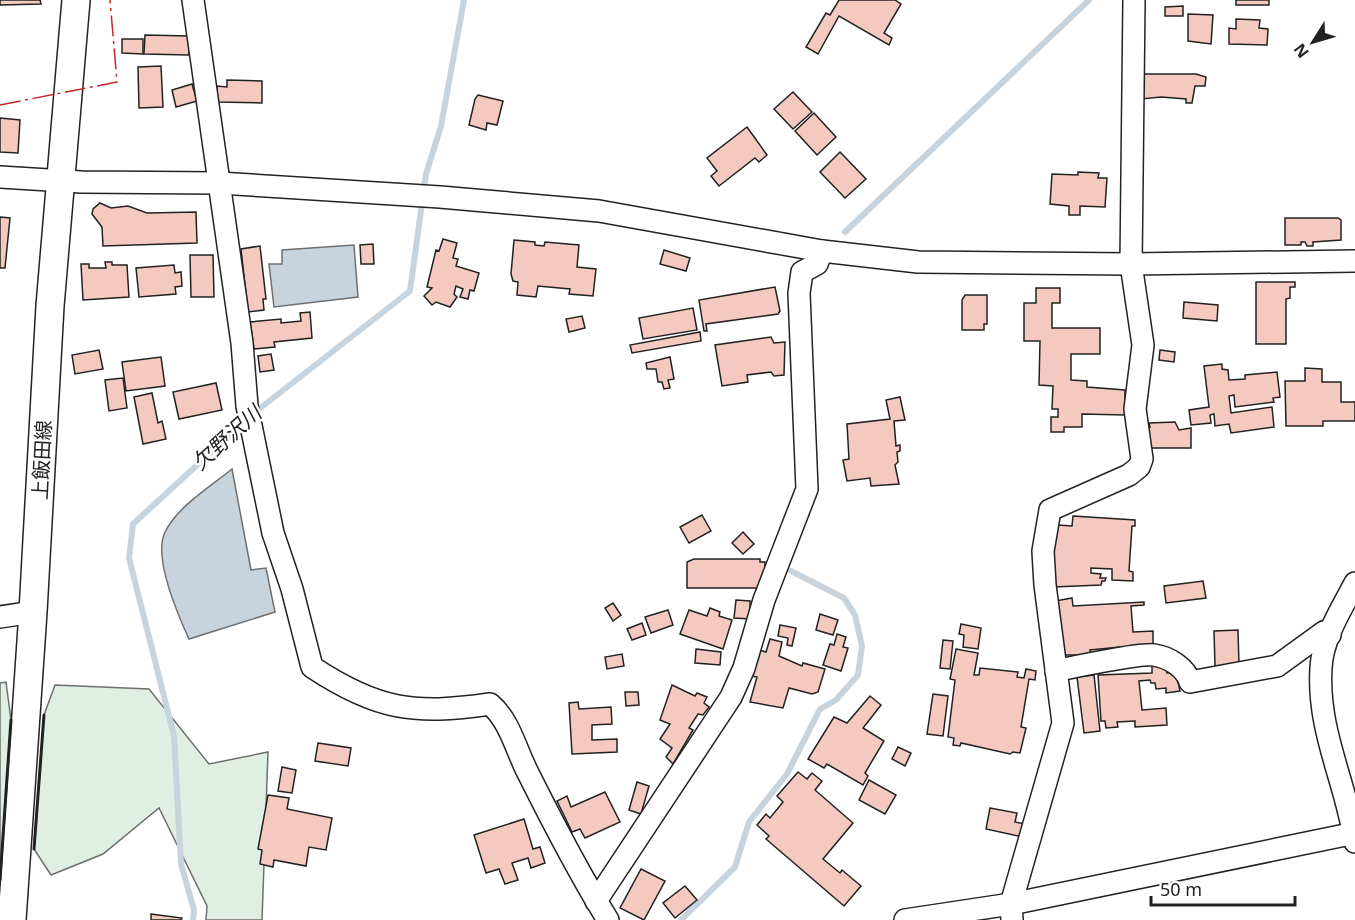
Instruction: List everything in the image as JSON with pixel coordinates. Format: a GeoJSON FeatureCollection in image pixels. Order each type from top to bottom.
{"type":"FeatureCollection","features":[{"type":"Feature","properties":{"kind":"main road","name":"上飯田線"},"geometry":{"type":"LineString","coordinates":[[12,920],[59,180],[76,0]]}},
{"type":"Feature","properties":{"kind":"street"},"geometry":{"type":"LineString","coordinates":[[193,0],[242,343],[249,414],[273,533],[292,589],[312,667],[345,688],[406,710],[444,711],[490,704],[502,714],[517,751],[577,872],[608,920]]}},
{"type":"Feature","properties":{"kind":"street"},"geometry":{"type":"LineString","coordinates":[[1012,912],[1063,723],[1045,585],[1043,551],[1050,510],[1129,474],[1138,467],[1142,459],[1135,409],[1143,345],[1131,264],[1134,0]]}},
{"type":"Feature","properties":{"kind":"street"},"geometry":{"type":"LineString","coordinates":[[0,177],[219,183],[440,197],[599,211],[822,251],[918,262],[1131,264],[1355,261]]}},
{"type":"Feature","properties":{"kind":"street"},"geometry":{"type":"LineString","coordinates":[[596,901],[730,697],[744,668],[764,600],[807,489],[799,293],[802,272],[817,264],[822,251]]}},
{"type":"Feature","properties":{"kind":"street"},"geometry":{"type":"LineString","coordinates":[[905,920],[1012,912],[1354,836],[1325,731],[1321,667],[1330,635],[1355,583]]}},
{"type":"Feature","properties":{"kind":"street"},"geometry":{"type":"LineString","coordinates":[[0,617],[33,612]]}},
{"type":"Feature","properties":{"kind":"street"},"geometry":{"type":"LineString","coordinates":[[1056,671],[1153,655],[1178,665],[1188,674],[1190,682],[1277,666],[1324,632],[1330,635]]}},
{"type":"Feature","properties":{"kind":"green space"},"geometry":{"type":"Polygon","coordinates":[[[6,682],[11,720],[0,880],[0,683],[6,682]]]}},
{"type":"Feature","properties":{"kind":"green space"},"geometry":{"type":"Polygon","coordinates":[[[55,685],[149,689],[209,764],[268,752],[262,920],[206,920],[207,906],[159,808],[103,854],[51,875],[34,849],[44,715],[55,685]]]}},
{"type":"Feature","properties":{"kind":"shaded area"},"geometry":{"type":"Polygon","coordinates":[[[354,245],[358,297],[274,307],[269,264],[282,264],[282,250],[354,245]]]}},
{"type":"Feature","properties":{"kind":"shaded area"},"geometry":{"type":"Polygon","coordinates":[[[232,469],[251,570],[266,568],[275,612],[189,639],[168,586],[164,571],[162,543],[165,532],[178,514],[232,469]]]}},
{"type":"Feature","properties":{"kind":"building"},"geometry":{"type":"Polygon","coordinates":[[[0,0],[40,0],[41,4],[0,5],[0,0]]]}},
{"type":"Feature","properties":{"kind":"building"},"geometry":{"type":"Polygon","coordinates":[[[839,0],[895,0],[901,4],[884,33],[892,38],[889,45],[839,16],[818,54],[806,47],[826,13],[830,15],[839,0]]]}},
{"type":"Feature","properties":{"kind":"building"},"geometry":{"type":"Polygon","coordinates":[[[1236,0],[1269,0],[1269,5],[1236,5],[1236,0]]]}},
{"type":"Feature","properties":{"kind":"building"},"geometry":{"type":"Polygon","coordinates":[[[1183,6],[1183,16],[1165,16],[1165,7],[1183,6]]]}},
{"type":"Feature","properties":{"kind":"building"},"geometry":{"type":"Polygon","coordinates":[[[1188,14],[1213,15],[1211,44],[1188,41],[1188,14]]]}},
{"type":"Feature","properties":{"kind":"building"},"geometry":{"type":"Polygon","coordinates":[[[1236,19],[1260,20],[1259,28],[1268,29],[1267,45],[1229,44],[1229,28],[1236,29],[1236,19]]]}},
{"type":"Feature","properties":{"kind":"building"},"geometry":{"type":"Polygon","coordinates":[[[145,35],[189,36],[189,55],[144,54],[145,35]]]}},
{"type":"Feature","properties":{"kind":"building"},"geometry":{"type":"Polygon","coordinates":[[[122,39],[143,39],[143,54],[122,53],[122,39]]]}},
{"type":"Feature","properties":{"kind":"building"},"geometry":{"type":"Polygon","coordinates":[[[161,66],[163,107],[139,108],[138,67],[161,66]]]}},
{"type":"Feature","properties":{"kind":"building"},"geometry":{"type":"Polygon","coordinates":[[[1142,74],[1196,74],[1206,77],[1205,86],[1195,86],[1192,103],[1186,103],[1186,99],[1161,97],[1141,99],[1142,74]]]}},
{"type":"Feature","properties":{"kind":"building"},"geometry":{"type":"Polygon","coordinates":[[[227,80],[262,81],[262,103],[217,102],[217,86],[227,87],[227,80]]]}},
{"type":"Feature","properties":{"kind":"building"},"geometry":{"type":"Polygon","coordinates":[[[192,84],[197,101],[176,107],[172,90],[192,84]]]}},
{"type":"Feature","properties":{"kind":"building"},"geometry":{"type":"Polygon","coordinates":[[[793,92],[812,112],[793,129],[774,109],[793,92]]]}},
{"type":"Feature","properties":{"kind":"building"},"geometry":{"type":"Polygon","coordinates":[[[478,95],[503,101],[497,125],[487,123],[486,130],[469,125],[478,95]]]}},
{"type":"Feature","properties":{"kind":"building"},"geometry":{"type":"Polygon","coordinates":[[[814,113],[836,137],[817,155],[795,131],[814,113]]]}},
{"type":"Feature","properties":{"kind":"building"},"geometry":{"type":"Polygon","coordinates":[[[0,118],[20,120],[18,153],[0,152],[0,118]]]}},
{"type":"Feature","properties":{"kind":"building"},"geometry":{"type":"Polygon","coordinates":[[[747,127],[767,155],[759,162],[755,158],[719,186],[711,176],[717,171],[707,158],[747,127]]]}},
{"type":"Feature","properties":{"kind":"building"},"geometry":{"type":"Polygon","coordinates":[[[840,152],[866,179],[845,198],[820,172],[840,152]]]}},
{"type":"Feature","properties":{"kind":"building"},"geometry":{"type":"Polygon","coordinates":[[[1078,172],[1099,173],[1098,178],[1107,178],[1105,207],[1080,206],[1080,215],[1069,215],[1069,206],[1050,204],[1052,174],[1078,175],[1078,172]]]}},
{"type":"Feature","properties":{"kind":"building"},"geometry":{"type":"Polygon","coordinates":[[[100,203],[111,208],[128,206],[147,213],[196,212],[197,243],[103,246],[102,227],[92,214],[93,209],[100,203]]]}},
{"type":"Feature","properties":{"kind":"building"},"geometry":{"type":"Polygon","coordinates":[[[0,217],[10,218],[5,268],[0,268],[0,217]]]}},
{"type":"Feature","properties":{"kind":"building"},"geometry":{"type":"Polygon","coordinates":[[[1285,218],[1338,218],[1341,220],[1341,240],[1313,242],[1313,246],[1307,246],[1305,242],[1301,242],[1301,245],[1285,245],[1285,218]]]}},
{"type":"Feature","properties":{"kind":"building"},"geometry":{"type":"Polygon","coordinates":[[[443,239],[457,243],[453,258],[458,259],[456,266],[479,273],[474,291],[470,290],[468,299],[460,297],[463,289],[456,286],[454,294],[457,297],[450,307],[436,302],[432,305],[424,296],[432,288],[427,287],[436,250],[439,251],[443,239]]]}},
{"type":"Feature","properties":{"kind":"building"},"geometry":{"type":"Polygon","coordinates":[[[514,240],[535,242],[535,245],[544,246],[545,242],[579,245],[577,267],[596,269],[593,296],[569,294],[570,289],[538,286],[536,297],[517,295],[518,282],[513,281],[511,274],[514,240]]]}},
{"type":"Feature","properties":{"kind":"building"},"geometry":{"type":"Polygon","coordinates":[[[373,244],[374,264],[361,264],[360,245],[373,244]]]}},
{"type":"Feature","properties":{"kind":"building"},"geometry":{"type":"Polygon","coordinates":[[[260,246],[266,299],[263,299],[264,310],[248,312],[241,249],[260,246]]]}},
{"type":"Feature","properties":{"kind":"building"},"geometry":{"type":"Polygon","coordinates":[[[664,250],[690,258],[686,271],[660,264],[664,250]]]}},
{"type":"Feature","properties":{"kind":"building"},"geometry":{"type":"Polygon","coordinates":[[[190,255],[213,255],[214,297],[191,297],[190,255]]]}},
{"type":"Feature","properties":{"kind":"building"},"geometry":{"type":"Polygon","coordinates":[[[105,262],[112,262],[112,265],[127,265],[129,297],[83,300],[81,264],[89,264],[89,268],[106,268],[105,262]]]}},
{"type":"Feature","properties":{"kind":"building"},"geometry":{"type":"Polygon","coordinates":[[[174,265],[175,273],[181,272],[182,286],[175,287],[176,294],[139,297],[136,268],[174,265]]]}},
{"type":"Feature","properties":{"kind":"building"},"geometry":{"type":"Polygon","coordinates":[[[1256,282],[1295,282],[1295,287],[1290,287],[1290,298],[1286,299],[1286,344],[1256,344],[1256,282]]]}},
{"type":"Feature","properties":{"kind":"building"},"geometry":{"type":"Polygon","coordinates":[[[775,287],[780,311],[778,314],[706,324],[707,331],[704,331],[699,300],[775,287]]]}},
{"type":"Feature","properties":{"kind":"building"},"geometry":{"type":"Polygon","coordinates":[[[1036,288],[1060,288],[1060,303],[1052,303],[1052,328],[1100,328],[1100,354],[1071,354],[1071,380],[1087,381],[1087,387],[1125,390],[1125,415],[1082,414],[1082,427],[1064,427],[1064,432],[1051,432],[1051,417],[1058,417],[1058,409],[1052,409],[1053,386],[1039,385],[1040,341],[1024,341],[1024,303],[1036,303],[1036,288]]]}},
{"type":"Feature","properties":{"kind":"building"},"geometry":{"type":"Polygon","coordinates":[[[965,295],[987,295],[987,324],[984,324],[984,330],[962,330],[962,300],[965,295]]]}},
{"type":"Feature","properties":{"kind":"building"},"geometry":{"type":"Polygon","coordinates":[[[1184,302],[1218,305],[1217,321],[1183,318],[1184,302]]]}},
{"type":"Feature","properties":{"kind":"building"},"geometry":{"type":"Polygon","coordinates":[[[693,308],[697,330],[643,339],[639,318],[693,308]]]}},
{"type":"Feature","properties":{"kind":"building"},"geometry":{"type":"Polygon","coordinates":[[[310,312],[312,338],[274,342],[275,347],[254,349],[250,322],[281,319],[281,323],[301,321],[300,313],[310,312]]]}},
{"type":"Feature","properties":{"kind":"building"},"geometry":{"type":"Polygon","coordinates":[[[582,316],[585,328],[569,332],[566,319],[582,316]]]}},
{"type":"Feature","properties":{"kind":"building"},"geometry":{"type":"Polygon","coordinates":[[[700,332],[701,341],[632,353],[630,345],[700,332]]]}},
{"type":"Feature","properties":{"kind":"building"},"geometry":{"type":"Polygon","coordinates":[[[771,337],[774,343],[785,342],[784,375],[774,376],[771,372],[747,375],[748,382],[722,386],[715,345],[771,337]]]}},
{"type":"Feature","properties":{"kind":"building"},"geometry":{"type":"Polygon","coordinates":[[[99,350],[103,369],[75,374],[72,355],[99,350]]]}},
{"type":"Feature","properties":{"kind":"building"},"geometry":{"type":"Polygon","coordinates":[[[1160,350],[1175,352],[1174,362],[1159,360],[1160,350]]]}},
{"type":"Feature","properties":{"kind":"building"},"geometry":{"type":"Polygon","coordinates":[[[271,354],[274,370],[260,372],[258,356],[271,354]]]}},
{"type":"Feature","properties":{"kind":"building"},"geometry":{"type":"Polygon","coordinates":[[[161,357],[165,386],[126,391],[122,362],[161,357]]]}},
{"type":"Feature","properties":{"kind":"building"},"geometry":{"type":"Polygon","coordinates":[[[670,357],[674,379],[668,380],[670,388],[664,389],[662,382],[658,382],[656,369],[647,369],[646,363],[670,357]]]}},
{"type":"Feature","properties":{"kind":"building"},"geometry":{"type":"Polygon","coordinates":[[[1222,364],[1222,369],[1228,370],[1229,380],[1245,379],[1245,375],[1277,372],[1280,397],[1273,398],[1274,402],[1235,407],[1234,395],[1229,396],[1231,413],[1272,407],[1274,427],[1231,433],[1229,424],[1215,426],[1214,414],[1210,415],[1211,423],[1191,425],[1189,410],[1209,407],[1204,366],[1222,364]]]}},
{"type":"Feature","properties":{"kind":"building"},"geometry":{"type":"Polygon","coordinates":[[[1305,368],[1322,369],[1322,382],[1341,382],[1341,402],[1355,402],[1355,421],[1323,421],[1323,426],[1286,426],[1285,381],[1305,381],[1305,368]]]}},
{"type":"Feature","properties":{"kind":"building"},"geometry":{"type":"Polygon","coordinates":[[[123,378],[127,408],[109,411],[105,380],[123,378]]]}},
{"type":"Feature","properties":{"kind":"building"},"geometry":{"type":"Polygon","coordinates":[[[216,383],[222,410],[179,419],[173,392],[216,383]]]}},
{"type":"Feature","properties":{"kind":"building"},"geometry":{"type":"Polygon","coordinates":[[[152,393],[158,423],[162,421],[166,439],[143,444],[134,397],[152,393]]]}},
{"type":"Feature","properties":{"kind":"building"},"geometry":{"type":"Polygon","coordinates":[[[900,397],[905,420],[894,421],[896,446],[900,445],[900,451],[897,452],[898,462],[895,465],[899,484],[871,486],[870,478],[847,481],[843,460],[849,459],[847,424],[890,419],[886,400],[900,397]]]}},
{"type":"Feature","properties":{"kind":"building"},"geometry":{"type":"Polygon","coordinates":[[[1175,422],[1179,430],[1191,428],[1191,448],[1148,448],[1142,428],[1150,427],[1149,423],[1175,422]]]}},
{"type":"Feature","properties":{"kind":"building"},"geometry":{"type":"Polygon","coordinates":[[[702,515],[711,531],[689,543],[680,527],[702,515]]]}},
{"type":"Feature","properties":{"kind":"building"},"geometry":{"type":"Polygon","coordinates":[[[1073,516],[1135,520],[1135,526],[1132,526],[1129,571],[1133,572],[1133,581],[1112,580],[1112,569],[1091,568],[1091,573],[1101,574],[1100,578],[1106,578],[1101,585],[1053,587],[1051,539],[1058,525],[1072,526],[1073,516]]]}},
{"type":"Feature","properties":{"kind":"building"},"geometry":{"type":"Polygon","coordinates":[[[743,532],[754,544],[743,554],[732,543],[743,532]]]}},
{"type":"Feature","properties":{"kind":"building"},"geometry":{"type":"Polygon","coordinates":[[[694,559],[760,559],[760,562],[765,562],[765,588],[687,588],[687,562],[694,559]]]}},
{"type":"Feature","properties":{"kind":"building"},"geometry":{"type":"Polygon","coordinates":[[[1203,581],[1206,598],[1166,603],[1164,586],[1203,581]]]}},
{"type":"Feature","properties":{"kind":"building"},"geometry":{"type":"Polygon","coordinates":[[[1072,598],[1073,606],[1144,602],[1144,605],[1131,606],[1133,632],[1153,631],[1153,645],[1120,650],[1120,647],[1090,650],[1091,655],[1064,655],[1055,601],[1072,598]]]}},
{"type":"Feature","properties":{"kind":"building"},"geometry":{"type":"Polygon","coordinates":[[[736,600],[750,601],[750,619],[734,618],[736,600]]]}},
{"type":"Feature","properties":{"kind":"building"},"geometry":{"type":"Polygon","coordinates":[[[613,603],[621,615],[613,621],[605,608],[613,603]]]}},
{"type":"Feature","properties":{"kind":"building"},"geometry":{"type":"Polygon","coordinates":[[[710,608],[720,612],[719,616],[732,620],[723,649],[680,634],[689,610],[707,616],[710,608]]]}},
{"type":"Feature","properties":{"kind":"building"},"geometry":{"type":"Polygon","coordinates":[[[668,610],[673,625],[651,633],[645,617],[668,610]]]}},
{"type":"Feature","properties":{"kind":"building"},"geometry":{"type":"Polygon","coordinates":[[[820,614],[838,620],[833,635],[816,630],[820,614]]]}},
{"type":"Feature","properties":{"kind":"building"},"geometry":{"type":"Polygon","coordinates":[[[642,623],[646,635],[632,640],[627,629],[642,623]]]}},
{"type":"Feature","properties":{"kind":"building"},"geometry":{"type":"Polygon","coordinates":[[[961,624],[981,628],[978,649],[963,647],[964,635],[959,634],[961,624]]]}},
{"type":"Feature","properties":{"kind":"building"},"geometry":{"type":"Polygon","coordinates":[[[780,625],[796,628],[792,646],[787,645],[788,638],[778,636],[780,625]]]}},
{"type":"Feature","properties":{"kind":"building"},"geometry":{"type":"Polygon","coordinates":[[[1238,630],[1239,666],[1215,666],[1214,631],[1238,630]]]}},
{"type":"Feature","properties":{"kind":"building"},"geometry":{"type":"Polygon","coordinates":[[[837,634],[846,637],[843,647],[848,648],[841,671],[823,665],[830,644],[834,645],[837,634]]]}},
{"type":"Feature","properties":{"kind":"building"},"geometry":{"type":"Polygon","coordinates":[[[770,639],[782,642],[779,656],[802,666],[803,663],[825,669],[818,692],[812,694],[789,688],[783,708],[750,702],[757,677],[751,676],[759,650],[766,652],[770,639]]]}},
{"type":"Feature","properties":{"kind":"building"},"geometry":{"type":"Polygon","coordinates":[[[943,640],[953,641],[950,669],[940,668],[943,640]]]}},
{"type":"Feature","properties":{"kind":"building"},"geometry":{"type":"Polygon","coordinates":[[[696,649],[721,652],[720,665],[695,663],[696,649]]]}},
{"type":"Feature","properties":{"kind":"building"},"geometry":{"type":"Polygon","coordinates":[[[956,649],[978,653],[974,675],[979,675],[980,668],[1018,672],[1017,677],[1024,678],[1026,669],[1036,671],[1035,680],[1029,679],[1021,727],[1026,728],[1020,753],[1010,754],[961,743],[960,746],[953,745],[954,738],[948,737],[955,680],[950,679],[956,649]]]}},
{"type":"Feature","properties":{"kind":"building"},"geometry":{"type":"Polygon","coordinates":[[[622,654],[624,666],[607,669],[605,657],[622,654]]]}},
{"type":"Feature","properties":{"kind":"building"},"geometry":{"type":"Polygon","coordinates":[[[1152,666],[1166,666],[1167,673],[1176,672],[1180,691],[1166,693],[1166,688],[1156,689],[1155,683],[1151,683],[1150,680],[1139,681],[1142,710],[1166,708],[1167,725],[1135,727],[1135,721],[1117,722],[1118,727],[1106,728],[1105,721],[1101,721],[1098,675],[1152,673],[1152,666]]]}},
{"type":"Feature","properties":{"kind":"building"},"geometry":{"type":"Polygon","coordinates":[[[1094,675],[1100,731],[1084,733],[1077,677],[1094,675]]]}},
{"type":"Feature","properties":{"kind":"building"},"geometry":{"type":"Polygon","coordinates":[[[672,685],[695,696],[697,693],[707,697],[704,703],[709,707],[703,715],[698,714],[689,728],[693,730],[673,764],[666,757],[672,748],[660,739],[670,724],[660,720],[672,685]]]}},
{"type":"Feature","properties":{"kind":"building"},"geometry":{"type":"Polygon","coordinates":[[[625,692],[638,692],[639,705],[626,706],[625,692]]]}},
{"type":"Feature","properties":{"kind":"building"},"geometry":{"type":"Polygon","coordinates":[[[933,694],[948,696],[943,736],[927,734],[933,694]]]}},
{"type":"Feature","properties":{"kind":"building"},"geometry":{"type":"Polygon","coordinates":[[[870,696],[881,705],[863,728],[884,741],[865,773],[868,776],[863,785],[827,764],[824,768],[808,759],[834,717],[847,723],[870,696]]]}},
{"type":"Feature","properties":{"kind":"building"},"geometry":{"type":"Polygon","coordinates":[[[578,702],[579,709],[611,707],[612,724],[592,725],[592,740],[617,739],[617,752],[572,754],[569,703],[578,702]]]}},
{"type":"Feature","properties":{"kind":"building"},"geometry":{"type":"Polygon","coordinates":[[[318,743],[351,748],[348,766],[315,761],[318,743]]]}},
{"type":"Feature","properties":{"kind":"building"},"geometry":{"type":"Polygon","coordinates":[[[898,747],[911,753],[905,766],[892,759],[898,747]]]}},
{"type":"Feature","properties":{"kind":"building"},"geometry":{"type":"Polygon","coordinates":[[[282,767],[296,770],[292,793],[278,791],[282,767]]]}},
{"type":"Feature","properties":{"kind":"building"},"geometry":{"type":"Polygon","coordinates":[[[798,772],[807,779],[812,773],[822,781],[815,790],[853,823],[823,859],[840,873],[842,870],[861,886],[844,906],[766,839],[769,836],[757,825],[766,814],[770,818],[783,802],[777,796],[798,772]]]}},
{"type":"Feature","properties":{"kind":"building"},"geometry":{"type":"Polygon","coordinates":[[[869,780],[896,795],[885,814],[859,800],[869,780]]]}},
{"type":"Feature","properties":{"kind":"building"},"geometry":{"type":"Polygon","coordinates":[[[637,782],[649,786],[641,814],[629,810],[637,782]]]}},
{"type":"Feature","properties":{"kind":"building"},"geometry":{"type":"Polygon","coordinates":[[[605,792],[620,822],[585,838],[580,829],[572,832],[557,801],[567,796],[571,807],[605,792]]]}},
{"type":"Feature","properties":{"kind":"building"},"geometry":{"type":"Polygon","coordinates":[[[268,795],[289,798],[287,809],[332,818],[326,850],[309,847],[306,866],[274,860],[273,867],[260,864],[262,850],[258,849],[268,795]]]}},
{"type":"Feature","properties":{"kind":"building"},"geometry":{"type":"Polygon","coordinates":[[[990,808],[1017,813],[1015,822],[1026,824],[1023,837],[986,829],[990,808]]]}},
{"type":"Feature","properties":{"kind":"building"},"geometry":{"type":"Polygon","coordinates":[[[524,819],[533,849],[540,847],[545,863],[531,868],[528,858],[512,863],[518,880],[505,884],[499,869],[486,873],[474,835],[524,819]]]}},
{"type":"Feature","properties":{"kind":"building"},"geometry":{"type":"Polygon","coordinates":[[[641,869],[665,881],[644,920],[620,908],[641,869]]]}},
{"type":"Feature","properties":{"kind":"building"},"geometry":{"type":"Polygon","coordinates":[[[685,886],[697,900],[675,918],[663,903],[685,886]]]}},
{"type":"Feature","properties":{"kind":"building"},"geometry":{"type":"Polygon","coordinates":[[[151,914],[182,918],[181,920],[151,920],[151,914]]]}},
{"type":"Feature","properties":{"kind":"waterway","name":"欠野沢川"},"geometry":{"type":"LineString","coordinates":[[254,413],[410,291],[426,174],[441,126],[464,0]]}},
{"type":"Feature","properties":{"kind":"waterway"},"geometry":{"type":"LineString","coordinates":[[845,232],[1089,0]]}},
{"type":"Feature","properties":{"kind":"waterway","name":"欠野沢川"},"geometry":{"type":"LineString","coordinates":[[193,920],[194,910],[181,864],[174,736],[129,558],[133,524],[244,422]]}},
{"type":"Feature","properties":{"kind":"waterway"},"geometry":{"type":"LineString","coordinates":[[681,920],[735,867],[749,822],[787,774],[820,709],[836,700],[858,675],[862,646],[855,615],[844,598],[791,571]]}},
{"type":"Feature","properties":{"kind":"wall"},"geometry":{"type":"LineString","coordinates":[[34,849],[44,715]]}},
{"type":"Feature","properties":{"kind":"wall"},"geometry":{"type":"LineString","coordinates":[[0,880],[11,720]]}},
{"type":"Feature","properties":{"kind":"power"},"geometry":{"type":"LineString","coordinates":[[0,105],[117,82],[110,0]]}}]}
